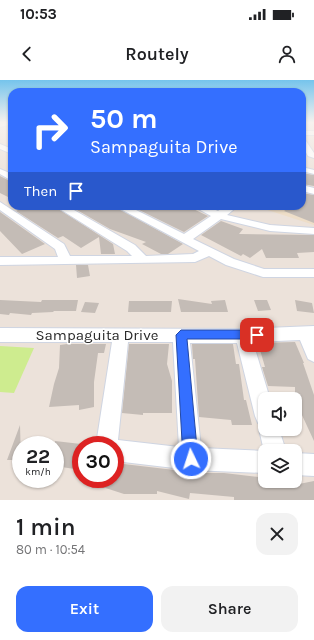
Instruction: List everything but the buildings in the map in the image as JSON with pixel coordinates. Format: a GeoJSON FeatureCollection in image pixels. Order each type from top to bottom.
{"type":"FeatureCollection","features":[{"type":"Feature","properties":{"kind":"street"},"geometry":{"type":"LineString","coordinates":[[306,145],[313,156]]}},
{"type":"Feature","properties":{"kind":"street"},"geometry":{"type":"LineString","coordinates":[[0,205],[60,247],[66,261]]}},
{"type":"Feature","properties":{"kind":"street"},"geometry":{"type":"LineString","coordinates":[[67,210],[131,248],[143,260]]}},
{"type":"Feature","properties":{"kind":"street"},"geometry":{"type":"LineString","coordinates":[[128,210],[230,262],[263,273],[314,273]]}},
{"type":"Feature","properties":{"kind":"street"},"geometry":{"type":"LineString","coordinates":[[207,210],[220,216],[270,228],[314,231]]}},
{"type":"Feature","properties":{"kind":"street"},"geometry":{"type":"LineString","coordinates":[[185,239],[228,210]]}},
{"type":"Feature","properties":{"kind":"street"},"geometry":{"type":"LineString","coordinates":[[0,260],[66,261],[195,258],[209,251]]}},
{"type":"Feature","properties":{"kind":"street"},"geometry":{"type":"LineString","coordinates":[[309,334],[314,354]]}},
{"type":"Feature","properties":{"kind":"street","name":"Sampaguita Drive"},"geometry":{"type":"LineString","coordinates":[[0,335],[243,336],[309,334]]}},
{"type":"Feature","properties":{"kind":"street"},"geometry":{"type":"LineString","coordinates":[[181,335],[191,459]]}},
{"type":"Feature","properties":{"kind":"street"},"geometry":{"type":"LineString","coordinates":[[108,436],[121,336]]}},
{"type":"Feature","properties":{"kind":"street"},"geometry":{"type":"LineString","coordinates":[[243,336],[258,392]]}},
{"type":"Feature","properties":{"kind":"street"},"geometry":{"type":"LineString","coordinates":[[124,451],[191,459],[258,462]]}},
{"type":"Feature","properties":{"kind":"street"},"geometry":{"type":"LineString","coordinates":[[302,464],[314,465]]}},
{"type":"Feature","properties":{"kind":"shaded area"},"geometry":{"type":"Polygon","coordinates":[[[314,200],[314,225],[267,210],[306,210],[306,204],[314,200]]]}},
{"type":"Feature","properties":{"kind":"green space"},"geometry":{"type":"Polygon","coordinates":[[[0,346],[34,348],[14,393],[0,392],[0,346]]]}},
{"type":"Feature","properties":{"kind":"route"},"geometry":{"type":"LineString","coordinates":[[191,459],[181,335],[257,335]]}}]}
